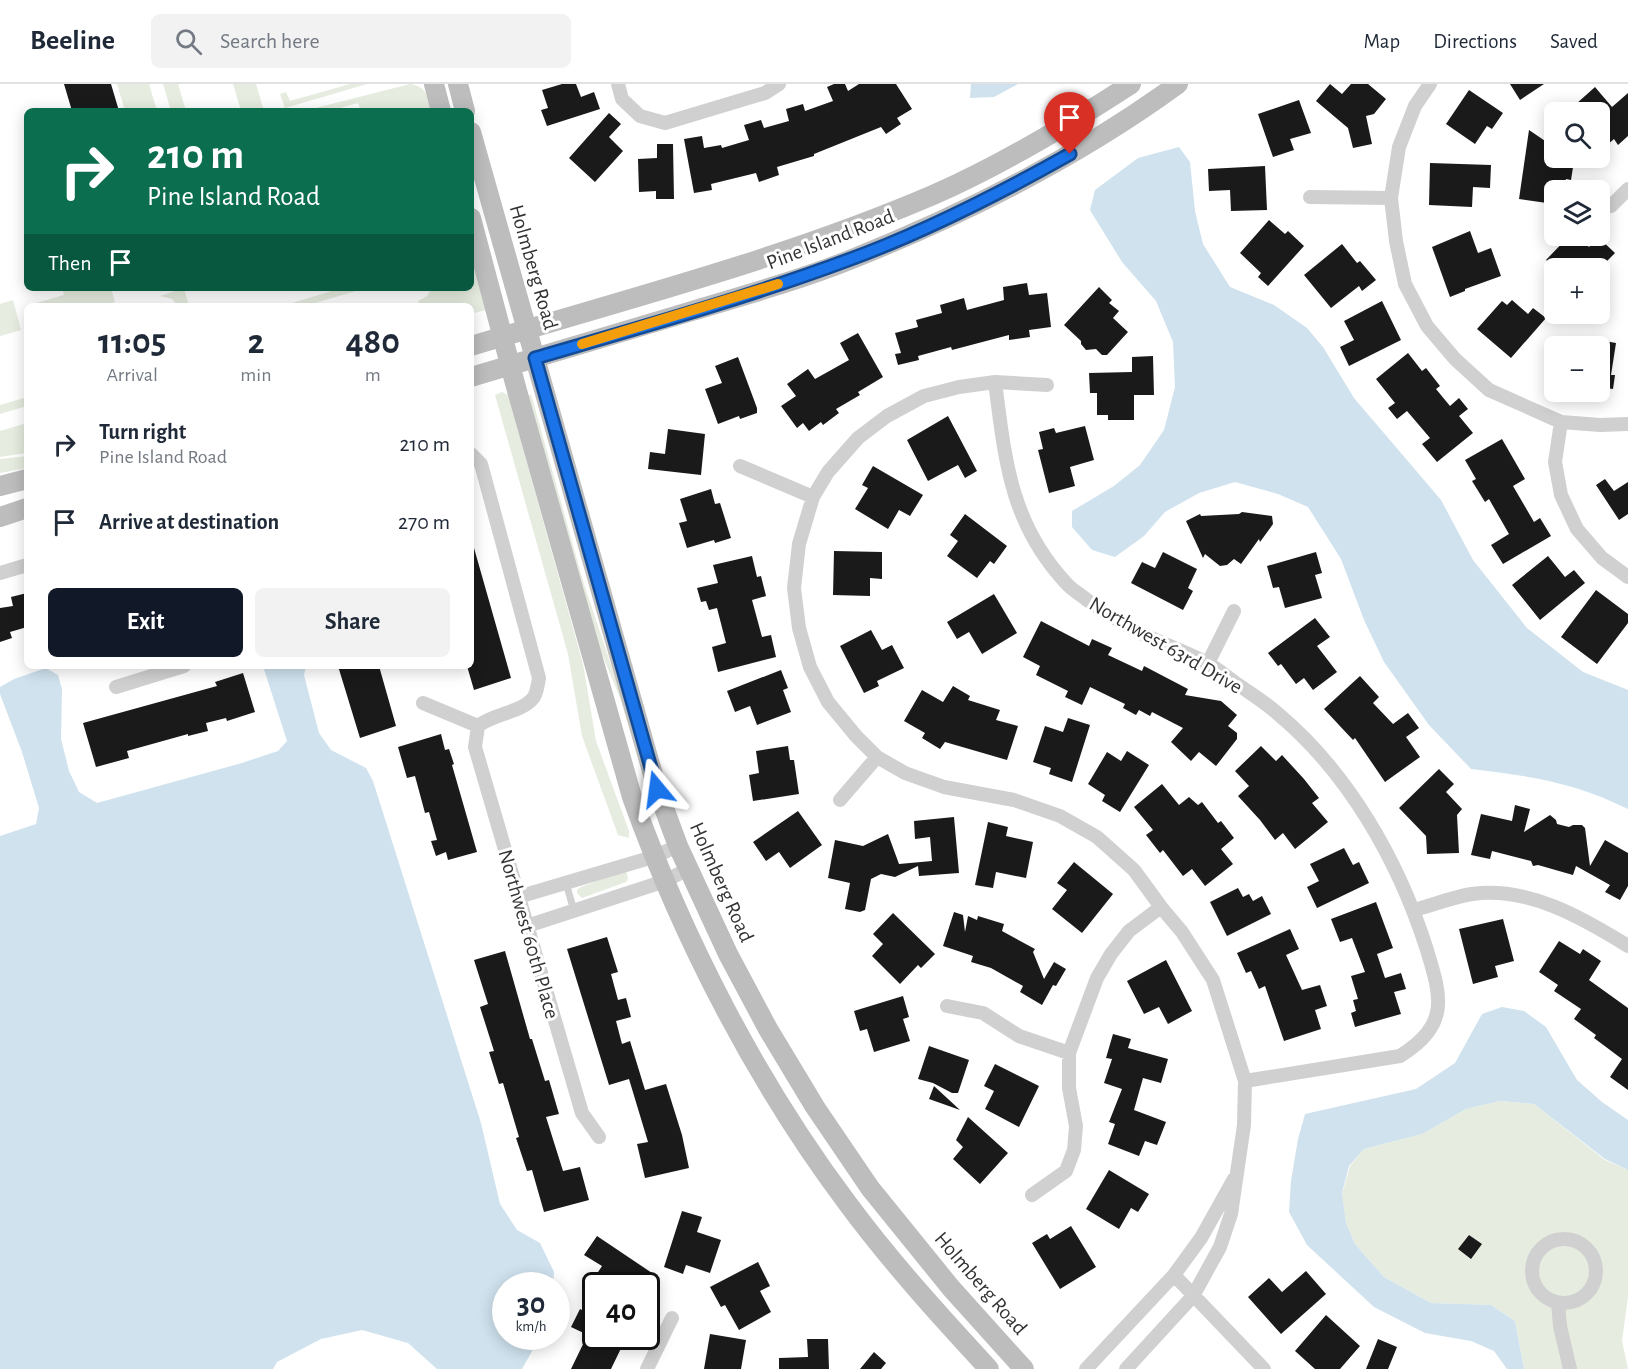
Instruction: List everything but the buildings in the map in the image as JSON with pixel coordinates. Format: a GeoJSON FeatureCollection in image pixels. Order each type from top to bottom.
{"type":"FeatureCollection","features":[{"type":"Feature","properties":{"kind":"street"},"geometry":{"type":"LineString","coordinates":[[434,84],[440,108]]}},
{"type":"Feature","properties":{"kind":"street"},"geometry":{"type":"LineString","coordinates":[[458,84],[464,108]]}},
{"type":"Feature","properties":{"kind":"street"},"geometry":{"type":"LineString","coordinates":[[618,84],[622,99],[640,116],[664,123],[765,93],[779,84]]}},
{"type":"Feature","properties":{"kind":"street","name":"Pine Island Road"},"geometry":{"type":"LineString","coordinates":[[474,345],[748,264],[843,231],[935,194],[1007,158],[1079,118],[1131,84]]}},
{"type":"Feature","properties":{"kind":"street","name":"Pine Island Road"},"geometry":{"type":"LineString","coordinates":[[474,376],[752,293],[860,255],[1016,185],[1089,144],[1178,84]]}},
{"type":"Feature","properties":{"kind":"street"},"geometry":{"type":"LineString","coordinates":[[1430,84],[1416,106],[1399,147],[1391,198],[1396,241],[1405,284],[1427,326],[1455,359],[1489,390],[1561,422],[1600,425],[1628,424]]}},
{"type":"Feature","properties":{"kind":"street","name":"Holmberg Road"},"geometry":{"type":"LineString","coordinates":[[474,143],[657,789],[688,869],[728,954],[768,1029],[815,1107],[870,1188],[951,1288],[1024,1369]]}},
{"type":"Feature","properties":{"kind":"street"},"geometry":{"type":"LineString","coordinates":[[1611,206],[1628,189]]}},
{"type":"Feature","properties":{"kind":"street"},"geometry":{"type":"LineString","coordinates":[[1310,197],[1391,198]]}},
{"type":"Feature","properties":{"kind":"street"},"geometry":{"type":"LineString","coordinates":[[474,229],[632,797],[653,856],[738,1030],[794,1126],[848,1204],[926,1302],[989,1369]]}},
{"type":"Feature","properties":{"kind":"street"},"geometry":{"type":"LineString","coordinates":[[1047,385],[995,382],[959,387],[924,396],[887,416],[851,447],[828,472],[813,497],[799,544],[794,588],[799,628],[810,667],[828,702],[877,757],[905,773],[944,787],[1014,800],[1060,816],[1097,837],[1134,870],[1161,908],[1182,932],[1213,980],[1245,1081],[1244,1125],[1232,1214],[1220,1247],[1193,1296],[1126,1369]]}},
{"type":"Feature","properties":{"kind":"street","name":"Northwest 63rd Drive"},"geometry":{"type":"LineString","coordinates":[[995,382],[1005,460],[1018,508],[1043,556],[1068,585],[1100,609],[1137,632],[1208,663],[1277,712],[1319,753],[1357,803],[1414,910],[1438,985],[1439,1006],[1431,1029],[1418,1044],[1400,1056],[1245,1081]]}},
{"type":"Feature","properties":{"kind":"street"},"geometry":{"type":"LineString","coordinates":[[1561,422],[1555,462],[1561,495],[1576,529],[1602,558],[1628,577]]}},
{"type":"Feature","properties":{"kind":"street"},"geometry":{"type":"LineString","coordinates":[[423,703],[478,726],[489,718],[523,707],[536,695],[538,678],[481,464],[474,456]]}},
{"type":"Feature","properties":{"kind":"street"},"geometry":{"type":"LineString","coordinates":[[740,466],[813,497]]}},
{"type":"Feature","properties":{"kind":"street"},"geometry":{"type":"LineString","coordinates":[[0,486],[24,479]]}},
{"type":"Feature","properties":{"kind":"street"},"geometry":{"type":"LineString","coordinates":[[0,517],[24,509]]}},
{"type":"Feature","properties":{"kind":"street"},"geometry":{"type":"LineString","coordinates":[[0,573],[24,566]]}},
{"type":"Feature","properties":{"kind":"street"},"geometry":{"type":"LineString","coordinates":[[1208,663],[1234,611]]}},
{"type":"Feature","properties":{"kind":"street"},"geometry":{"type":"LineString","coordinates":[[116,687],[163,669]]}},
{"type":"Feature","properties":{"kind":"street","name":"Northwest 60th Place"},"geometry":{"type":"LineString","coordinates":[[478,726],[475,747],[518,897],[582,1113],[599,1137]]}},
{"type":"Feature","properties":{"kind":"street"},"geometry":{"type":"LineString","coordinates":[[840,800],[877,757]]}},
{"type":"Feature","properties":{"kind":"street"},"geometry":{"type":"LineString","coordinates":[[518,897],[653,856],[678,846]]}},
{"type":"Feature","properties":{"kind":"street"},"geometry":{"type":"LineString","coordinates":[[527,926],[665,881],[688,869]]}},
{"type":"Feature","properties":{"kind":"street"},"geometry":{"type":"LineString","coordinates":[[1414,910],[1473,894],[1504,894],[1538,901],[1568,911],[1628,946]]}},
{"type":"Feature","properties":{"kind":"street"},"geometry":{"type":"LineString","coordinates":[[1032,1195],[1066,1171],[1074,1150],[1076,1126],[1069,1088],[1069,1053],[1097,978],[1111,954],[1129,931],[1161,908]]}},
{"type":"Feature","properties":{"kind":"street"},"geometry":{"type":"LineString","coordinates":[[947,1006],[983,1013],[1019,1036],[1069,1053]]}},
{"type":"Feature","properties":{"kind":"street"},"geometry":{"type":"LineString","coordinates":[[1086,1369],[1174,1275],[1201,1238],[1239,1169]]}},
{"type":"Feature","properties":{"kind":"street"},"geometry":{"type":"LineString","coordinates":[[1560,1239],[1569,1239],[1583,1245],[1588,1251],[1593,1260],[1596,1277],[1594,1285],[1585,1296],[1569,1303],[1558,1303],[1542,1294],[1536,1285],[1532,1266],[1535,1256],[1545,1244],[1560,1239]]}},
{"type":"Feature","properties":{"kind":"street"},"geometry":{"type":"LineString","coordinates":[[1174,1275],[1264,1369]]}},
{"type":"Feature","properties":{"kind":"street"},"geometry":{"type":"LineString","coordinates":[[1558,1303],[1560,1326],[1570,1369]]}},
{"type":"Feature","properties":{"kind":"street"},"geometry":{"type":"LineString","coordinates":[[647,1369],[672,1318]]}},
{"type":"Feature","properties":{"kind":"lane"},"geometry":{"type":"LineString","coordinates":[[566,882],[574,911]]}},
{"type":"Feature","properties":{"kind":"shaded area"},"geometry":{"type":"Polygon","coordinates":[[[117,84],[149,84],[156,108],[124,108],[117,84]]]}},
{"type":"Feature","properties":{"kind":"shaded area"},"geometry":{"type":"Polygon","coordinates":[[[163,84],[178,84],[185,108],[170,108],[163,84]]]}},
{"type":"Feature","properties":{"kind":"shaded area"},"geometry":{"type":"Polygon","coordinates":[[[233,84],[256,84],[263,108],[240,108],[233,84]]]}},
{"type":"Feature","properties":{"kind":"shaded area"},"geometry":{"type":"Polygon","coordinates":[[[350,84],[367,84],[285,108],[280,94],[286,92],[290,101],[350,84]]]}},
{"type":"Feature","properties":{"kind":"shaded area"},"geometry":{"type":"Polygon","coordinates":[[[410,84],[423,90],[431,108],[360,108],[358,103],[340,108],[316,108],[410,84]]]}},
{"type":"Feature","properties":{"kind":"shaded area"},"geometry":{"type":"Polygon","coordinates":[[[474,264],[486,310],[474,313],[474,303],[419,303],[418,301],[427,296],[430,291],[474,291],[474,264]]]}},
{"type":"Feature","properties":{"kind":"shaded area"},"geometry":{"type":"Polygon","coordinates":[[[63,291],[112,291],[115,302],[36,303],[64,295],[63,291]]]}},
{"type":"Feature","properties":{"kind":"shaded area"},"geometry":{"type":"Polygon","coordinates":[[[175,291],[185,291],[188,303],[175,303],[172,299],[160,296],[175,291]]]}},
{"type":"Feature","properties":{"kind":"shaded area"},"geometry":{"type":"Polygon","coordinates":[[[332,291],[356,291],[315,303],[292,303],[332,291]]]}},
{"type":"Feature","properties":{"kind":"shaded area"},"geometry":{"type":"Polygon","coordinates":[[[13,300],[21,330],[0,336],[0,304],[13,300]]]}},
{"type":"Feature","properties":{"kind":"shaded area"},"geometry":{"type":"Polygon","coordinates":[[[502,392],[508,395],[583,664],[596,741],[629,831],[629,838],[618,835],[582,736],[568,654],[495,395],[502,392]]]}},
{"type":"Feature","properties":{"kind":"shaded area"},"geometry":{"type":"Polygon","coordinates":[[[531,394],[583,581],[643,761],[638,757],[620,698],[597,642],[529,396],[531,394]]]}},
{"type":"Feature","properties":{"kind":"shaded area"},"geometry":{"type":"Polygon","coordinates":[[[24,398],[24,407],[0,414],[0,405],[24,398]]]}},
{"type":"Feature","properties":{"kind":"shaded area"},"geometry":{"type":"Polygon","coordinates":[[[24,424],[24,453],[0,457],[0,431],[24,424]]]}},
{"type":"Feature","properties":{"kind":"shaded area"},"geometry":{"type":"Polygon","coordinates":[[[24,456],[24,469],[0,473],[0,459],[24,456]]]}},
{"type":"Feature","properties":{"kind":"shaded area"},"geometry":{"type":"Polygon","coordinates":[[[624,871],[627,873],[626,882],[582,898],[577,893],[581,887],[624,871]]]}},
{"type":"Feature","properties":{"kind":"shaded area"},"geometry":{"type":"Polygon","coordinates":[[[1500,1101],[1534,1104],[1605,1160],[1628,1170],[1628,1297],[1622,1341],[1628,1369],[1524,1369],[1515,1321],[1491,1305],[1431,1303],[1384,1277],[1355,1244],[1346,1223],[1342,1194],[1350,1166],[1364,1149],[1422,1134],[1466,1109],[1500,1101]]]}},
{"type":"Feature","properties":{"kind":"water"},"geometry":{"type":"Polygon","coordinates":[[[971,84],[1018,84],[994,97],[970,98],[971,84]]]}},
{"type":"Feature","properties":{"kind":"water"},"geometry":{"type":"Polygon","coordinates":[[[1179,147],[1190,162],[1195,211],[1203,244],[1230,287],[1274,305],[1307,328],[1323,347],[1354,398],[1441,500],[1473,560],[1527,628],[1583,672],[1628,690],[1628,809],[1589,792],[1551,781],[1471,769],[1429,725],[1384,662],[1364,620],[1341,559],[1308,507],[1278,494],[1235,482],[1199,493],[1165,512],[1144,536],[1115,557],[1092,550],[1072,527],[1072,511],[1114,486],[1140,465],[1164,430],[1175,387],[1173,342],[1156,301],[1122,262],[1090,210],[1095,190],[1138,158],[1179,147]]]}},
{"type":"Feature","properties":{"kind":"water"},"geometry":{"type":"Polygon","coordinates":[[[43,669],[58,675],[62,689],[61,739],[69,771],[79,792],[97,803],[278,751],[287,741],[264,669],[305,669],[304,675],[319,733],[331,750],[366,768],[373,781],[481,1123],[500,1204],[517,1230],[540,1243],[554,1272],[492,1272],[492,1350],[533,1350],[522,1369],[437,1369],[408,1343],[362,1330],[321,1339],[277,1362],[273,1369],[0,1369],[0,836],[36,824],[39,808],[22,752],[0,694],[0,687],[14,679],[43,669]]]}},
{"type":"Feature","properties":{"kind":"water"},"geometry":{"type":"Polygon","coordinates":[[[1502,1007],[1524,1011],[1546,1027],[1577,1080],[1602,1102],[1628,1120],[1628,1170],[1605,1159],[1534,1104],[1500,1101],[1466,1109],[1422,1134],[1364,1149],[1349,1166],[1342,1193],[1346,1223],[1355,1244],[1384,1277],[1431,1303],[1491,1305],[1515,1321],[1524,1369],[1507,1369],[1494,1351],[1471,1341],[1425,1333],[1374,1307],[1307,1245],[1289,1212],[1291,1181],[1305,1114],[1416,1089],[1455,1063],[1482,1014],[1502,1007]]]}},
{"type":"Feature","properties":{"kind":"slow traffic"},"geometry":{"type":"LineString","coordinates":[[582,344],[778,284]]}},
{"type":"Feature","properties":{"kind":"route"},"geometry":{"type":"LineString","coordinates":[[657,789],[535,358],[752,293],[850,260],[1016,185],[1070,154]]}}]}
